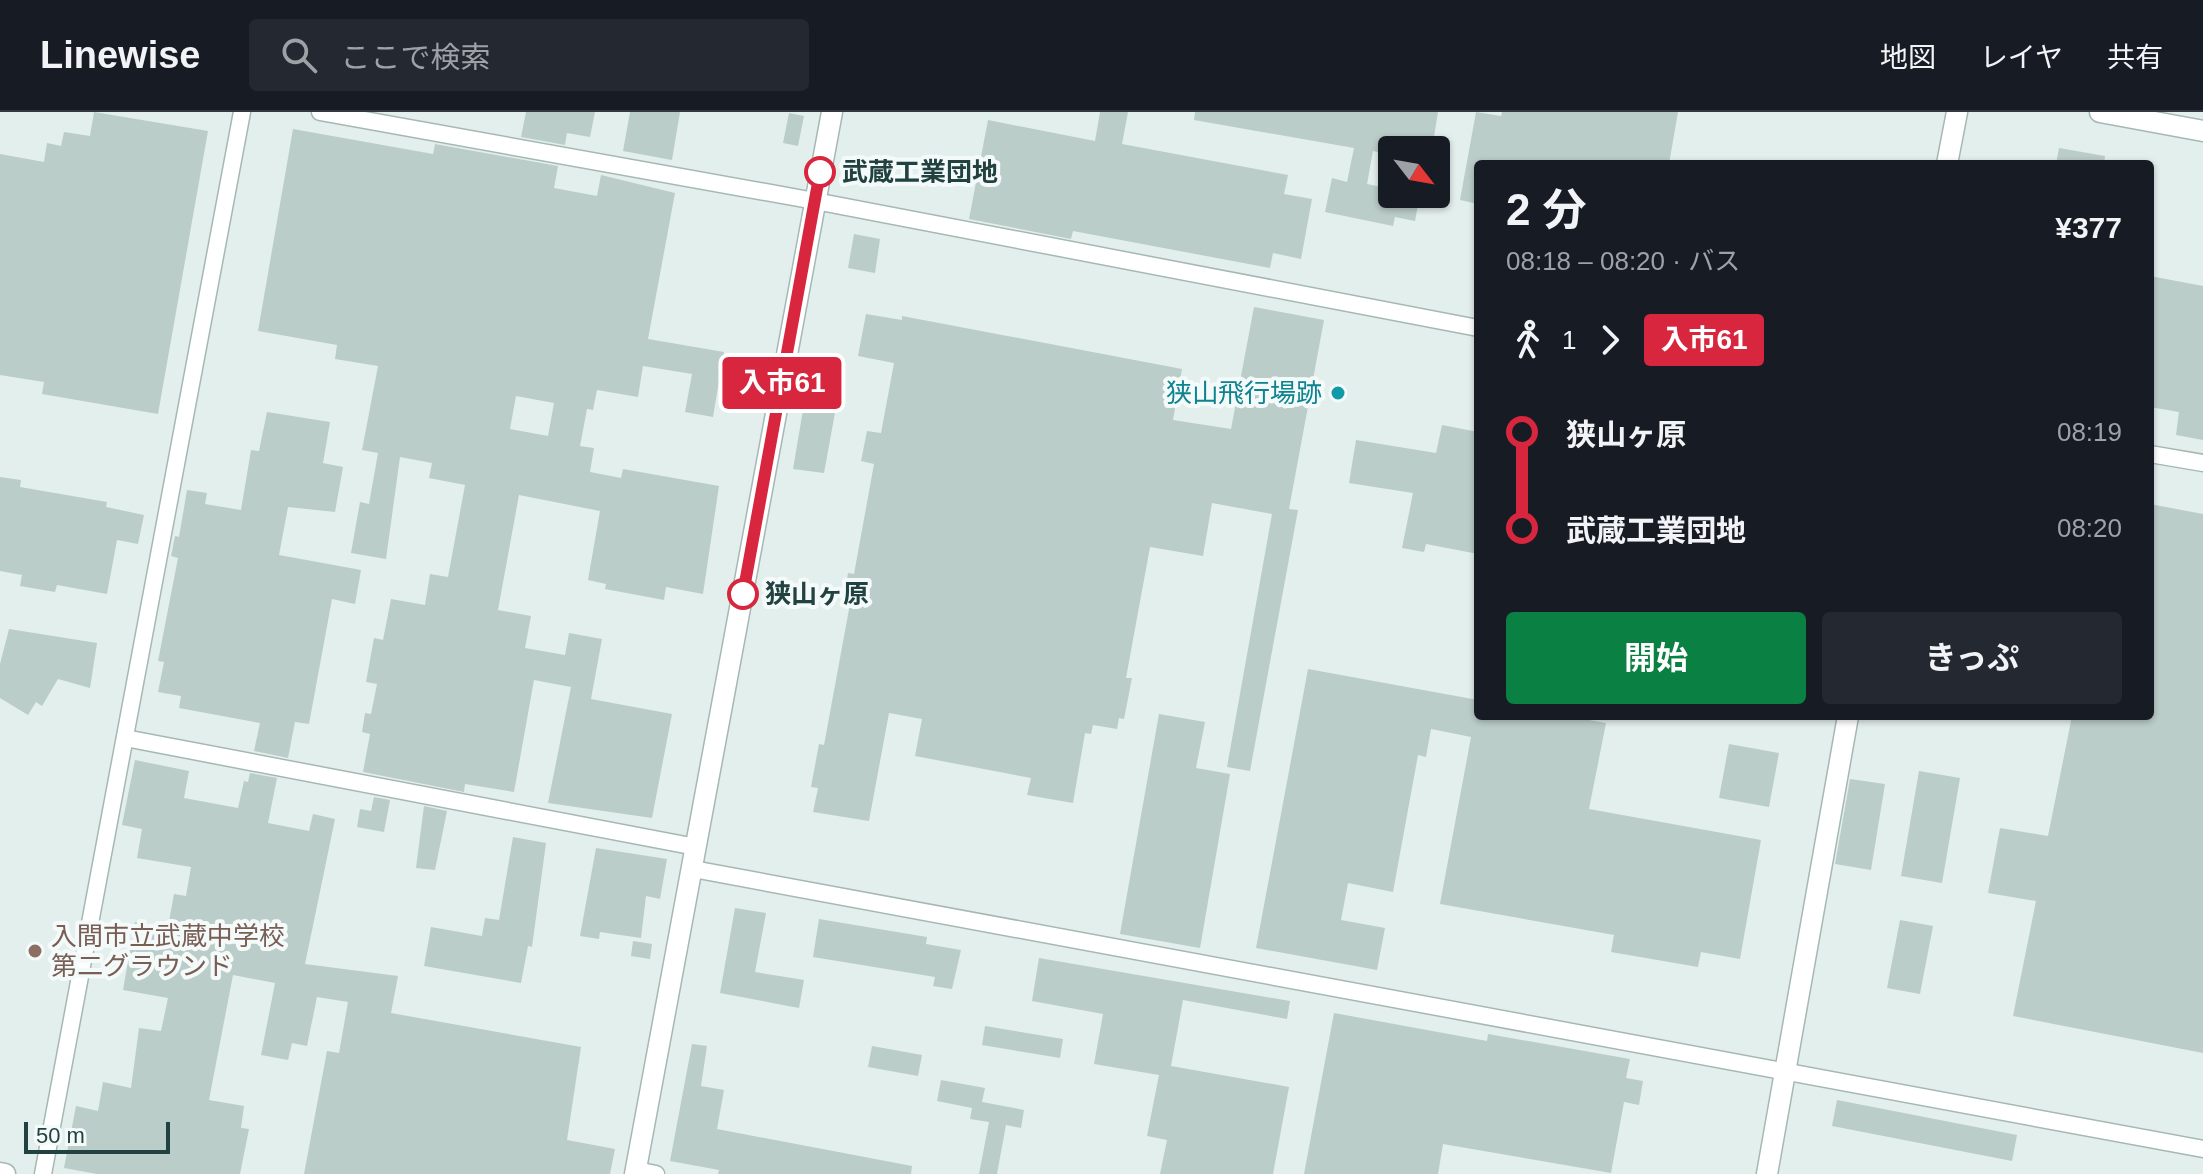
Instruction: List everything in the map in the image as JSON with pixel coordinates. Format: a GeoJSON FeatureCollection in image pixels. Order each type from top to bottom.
{"type":"FeatureCollection","features":[{"type":"Feature","properties":{"kind":"street"},"geometry":{"type":"LineString","coordinates":[[43,1174],[242,112]]}},
{"type":"Feature","properties":{"kind":"street"},"geometry":{"type":"LineString","coordinates":[[320,112],[815,201],[1474,327]]}},
{"type":"Feature","properties":{"kind":"street"},"geometry":{"type":"LineString","coordinates":[[642,1173],[696,847],[832,112]]}},
{"type":"Feature","properties":{"kind":"street"},"geometry":{"type":"LineString","coordinates":[[1948,160],[1957,112]]}},
{"type":"Feature","properties":{"kind":"street"},"geometry":{"type":"LineString","coordinates":[[2100,112],[2203,131]]}},
{"type":"Feature","properties":{"kind":"street"},"geometry":{"type":"LineString","coordinates":[[2154,455],[2203,463]]}},
{"type":"Feature","properties":{"kind":"street"},"geometry":{"type":"LineString","coordinates":[[1767,1174],[1847,720]]}},
{"type":"Feature","properties":{"kind":"street"},"geometry":{"type":"LineString","coordinates":[[125,738],[696,847]]}},
{"type":"Feature","properties":{"kind":"street"},"geometry":{"type":"LineString","coordinates":[[693,869],[2203,1149]]}},
{"type":"Feature","properties":{"kind":"building"},"geometry":{"type":"Polygon","coordinates":[[[94,112],[208,131],[158,414],[42,394],[44,382],[0,375],[0,154],[44,162],[47,143],[61,146],[64,132],[90,136],[94,112]]]}},
{"type":"Feature","properties":{"kind":"building"},"geometry":{"type":"Polygon","coordinates":[[[526,112],[595,112],[590,137],[567,133],[565,145],[521,137],[526,112]]]}},
{"type":"Feature","properties":{"kind":"building"},"geometry":{"type":"Polygon","coordinates":[[[630,112],[680,112],[672,160],[623,151],[630,112]]]}},
{"type":"Feature","properties":{"kind":"building"},"geometry":{"type":"Polygon","coordinates":[[[1100,112],[1128,112],[1122,144],[1288,175],[1284,194],[1312,199],[1301,259],[1273,253],[1270,268],[1073,231],[1071,239],[969,219],[988,120],[1095,141],[1100,112]]]}},
{"type":"Feature","properties":{"kind":"building"},"geometry":{"type":"Polygon","coordinates":[[[1195,112],[1438,112],[1434,136],[1378,136],[1378,152],[1373,151],[1367,184],[1378,186],[1378,208],[1417,208],[1415,221],[1395,217],[1393,226],[1325,212],[1332,178],[1347,182],[1354,148],[1194,120],[1195,112]]]}},
{"type":"Feature","properties":{"kind":"building"},"geometry":{"type":"Polygon","coordinates":[[[1476,112],[1501,116],[1502,112],[1678,112],[1670,160],[1474,160],[1474,203],[1460,200],[1476,112]]]}},
{"type":"Feature","properties":{"kind":"building"},"geometry":{"type":"Polygon","coordinates":[[[789,113],[804,116],[798,146],[783,143],[789,113]]]}},
{"type":"Feature","properties":{"kind":"building"},"geometry":{"type":"Polygon","coordinates":[[[293,129],[433,154],[435,144],[558,166],[554,188],[597,196],[601,175],[675,193],[648,339],[724,352],[713,417],[685,412],[692,374],[643,366],[638,397],[597,390],[593,410],[587,409],[580,446],[594,448],[590,472],[621,478],[623,469],[719,486],[703,594],[666,587],[664,600],[605,589],[606,584],[588,580],[600,511],[519,495],[498,610],[531,616],[525,648],[565,655],[569,633],[602,639],[591,699],[672,714],[652,818],[548,803],[571,687],[534,680],[514,792],[465,784],[464,792],[363,772],[370,734],[362,732],[365,713],[371,714],[377,684],[366,682],[374,638],[383,640],[391,599],[425,605],[430,574],[448,577],[465,485],[429,478],[432,463],[400,457],[386,559],[351,553],[360,502],[369,504],[378,453],[362,450],[378,366],[335,359],[337,345],[258,331],[293,129]],[[516,396],[510,429],[548,436],[554,403],[516,396]]]}},
{"type":"Feature","properties":{"kind":"building"},"geometry":{"type":"Polygon","coordinates":[[[2059,148],[2105,156],[2104,160],[2057,160],[2059,148]]]}},
{"type":"Feature","properties":{"kind":"building"},"geometry":{"type":"Polygon","coordinates":[[[854,234],[880,239],[875,273],[848,268],[854,234]]]}},
{"type":"Feature","properties":{"kind":"building"},"geometry":{"type":"Polygon","coordinates":[[[2154,277],[2203,286],[2203,440],[2176,435],[2179,412],[2154,408],[2154,277]]]}},
{"type":"Feature","properties":{"kind":"building"},"geometry":{"type":"Polygon","coordinates":[[[1254,307],[1324,320],[1289,509],[1298,510],[1250,771],[1227,767],[1272,514],[1212,503],[1203,556],[1150,547],[1126,678],[1132,678],[1124,719],[1119,718],[1117,729],[1093,725],[1091,734],[1085,733],[1073,803],[1027,795],[1031,778],[915,756],[922,719],[889,713],[869,821],[813,812],[818,788],[811,787],[819,744],[824,745],[852,593],[845,592],[848,573],[854,574],[874,464],[861,461],[867,431],[881,433],[894,363],[858,356],[866,314],[902,320],[902,316],[1182,369],[1173,420],[1231,429],[1254,307]]]}},
{"type":"Feature","properties":{"kind":"building"},"geometry":{"type":"Polygon","coordinates":[[[825,366],[843,369],[824,473],[793,469],[805,398],[818,400],[825,366]]]}},
{"type":"Feature","properties":{"kind":"building"},"geometry":{"type":"Polygon","coordinates":[[[267,412],[330,422],[323,463],[343,467],[335,512],[288,507],[279,555],[361,570],[355,604],[332,599],[309,724],[295,722],[288,758],[254,751],[260,723],[179,708],[181,696],[158,692],[164,662],[158,661],[178,558],[171,556],[175,536],[179,537],[187,490],[207,493],[205,504],[241,510],[251,450],[259,451],[267,412]]]}},
{"type":"Feature","properties":{"kind":"building"},"geometry":{"type":"Polygon","coordinates":[[[1442,425],[1474,431],[1474,553],[1426,544],[1424,552],[1402,548],[1413,493],[1349,483],[1356,440],[1436,453],[1442,425]]]}},
{"type":"Feature","properties":{"kind":"building"},"geometry":{"type":"Polygon","coordinates":[[[0,477],[21,480],[20,487],[107,502],[106,507],[144,515],[138,544],[117,540],[107,594],[57,585],[55,592],[20,586],[22,575],[0,571],[0,477]]]}},
{"type":"Feature","properties":{"kind":"building"},"geometry":{"type":"Polygon","coordinates":[[[2154,505],[2203,514],[2203,1053],[2013,1016],[2036,901],[1988,893],[2000,828],[2048,836],[2071,720],[2154,720],[2154,505]]]}},
{"type":"Feature","properties":{"kind":"building"},"geometry":{"type":"Polygon","coordinates":[[[9,629],[97,643],[90,688],[58,679],[42,706],[36,702],[28,715],[0,698],[0,664],[9,629]]]}},
{"type":"Feature","properties":{"kind":"building"},"geometry":{"type":"Polygon","coordinates":[[[1308,669],[1474,699],[1474,720],[1589,720],[1606,723],[1589,809],[1761,840],[1740,959],[1701,952],[1698,967],[1611,952],[1614,935],[1440,904],[1471,737],[1431,729],[1426,757],[1418,755],[1393,892],[1348,883],[1341,920],[1385,928],[1377,970],[1256,948],[1308,669]]]}},
{"type":"Feature","properties":{"kind":"building"},"geometry":{"type":"Polygon","coordinates":[[[1159,714],[1205,722],[1196,768],[1230,774],[1200,948],[1120,934],[1159,714]]]}},
{"type":"Feature","properties":{"kind":"building"},"geometry":{"type":"Polygon","coordinates":[[[1729,744],[1779,753],[1769,807],[1719,798],[1729,744]]]}},
{"type":"Feature","properties":{"kind":"building"},"geometry":{"type":"Polygon","coordinates":[[[135,760],[189,771],[184,798],[238,808],[244,781],[248,782],[250,773],[277,778],[268,823],[309,831],[313,814],[335,819],[305,964],[398,976],[391,1013],[581,1047],[567,1140],[615,1149],[610,1174],[304,1174],[327,1051],[339,1053],[348,1002],[317,997],[307,1046],[292,1043],[288,1060],[261,1055],[275,983],[233,975],[209,1100],[244,1106],[241,1128],[249,1129],[240,1174],[97,1174],[64,1168],[76,1106],[98,1111],[103,1082],[131,1088],[139,1028],[161,1031],[168,998],[123,990],[135,922],[168,927],[174,894],[186,896],[191,867],[137,858],[142,829],[122,825],[135,760]]]}},
{"type":"Feature","properties":{"kind":"building"},"geometry":{"type":"Polygon","coordinates":[[[1919,771],[1960,778],[1942,883],[1901,876],[1919,771]]]}},
{"type":"Feature","properties":{"kind":"building"},"geometry":{"type":"Polygon","coordinates":[[[1850,779],[1885,784],[1871,870],[1835,864],[1850,779]]]}},
{"type":"Feature","properties":{"kind":"building"},"geometry":{"type":"Polygon","coordinates":[[[374,797],[390,800],[384,832],[357,827],[360,809],[371,811],[374,797]]]}},
{"type":"Feature","properties":{"kind":"building"},"geometry":{"type":"Polygon","coordinates":[[[424,806],[447,811],[435,870],[416,868],[424,806]]]}},
{"type":"Feature","properties":{"kind":"building"},"geometry":{"type":"Polygon","coordinates":[[[513,837],[546,843],[532,947],[528,946],[521,983],[424,966],[431,927],[482,936],[485,918],[499,920],[513,837]]]}},
{"type":"Feature","properties":{"kind":"building"},"geometry":{"type":"Polygon","coordinates":[[[596,848],[667,859],[660,899],[646,896],[641,938],[600,932],[599,939],[580,936],[596,848]]]}},
{"type":"Feature","properties":{"kind":"building"},"geometry":{"type":"Polygon","coordinates":[[[735,908],[766,913],[755,972],[804,980],[799,1008],[720,993],[735,908]]]}},
{"type":"Feature","properties":{"kind":"building"},"geometry":{"type":"Polygon","coordinates":[[[819,919],[927,937],[926,944],[961,950],[952,989],[933,986],[935,977],[813,957],[819,919]]]}},
{"type":"Feature","properties":{"kind":"building"},"geometry":{"type":"Polygon","coordinates":[[[1900,920],[1933,926],[1920,994],[1887,988],[1900,920]]]}},
{"type":"Feature","properties":{"kind":"building"},"geometry":{"type":"Polygon","coordinates":[[[633,941],[652,944],[650,959],[631,956],[633,941]]]}},
{"type":"Feature","properties":{"kind":"building"},"geometry":{"type":"Polygon","coordinates":[[[1039,958],[1290,1001],[1287,1019],[1183,1000],[1171,1066],[1289,1087],[1273,1174],[1160,1174],[1167,1140],[1147,1136],[1159,1075],[1094,1064],[1103,1014],[1032,1001],[1039,958]]]}},
{"type":"Feature","properties":{"kind":"building"},"geometry":{"type":"Polygon","coordinates":[[[1334,1013],[1487,1041],[1488,1034],[1630,1059],[1626,1078],[1643,1081],[1639,1105],[1624,1102],[1611,1173],[1443,1144],[1438,1174],[1304,1174],[1334,1013]]]}},
{"type":"Feature","properties":{"kind":"building"},"geometry":{"type":"Polygon","coordinates":[[[985,1026],[1063,1039],[1060,1058],[982,1045],[985,1026]]]}},
{"type":"Feature","properties":{"kind":"building"},"geometry":{"type":"Polygon","coordinates":[[[692,1044],[707,1046],[701,1086],[724,1090],[717,1129],[912,1166],[911,1174],[718,1174],[719,1170],[670,1161],[692,1044]]]}},
{"type":"Feature","properties":{"kind":"building"},"geometry":{"type":"Polygon","coordinates":[[[872,1046],[922,1055],[918,1076],[868,1067],[872,1046]]]}},
{"type":"Feature","properties":{"kind":"building"},"geometry":{"type":"Polygon","coordinates":[[[941,1080],[985,1088],[982,1102],[1024,1110],[1021,1128],[1006,1125],[997,1174],[979,1174],[989,1122],[970,1119],[972,1108],[937,1101],[941,1080]]]}},
{"type":"Feature","properties":{"kind":"building"},"geometry":{"type":"Polygon","coordinates":[[[1837,1100],[2017,1135],[2012,1161],[1832,1126],[1837,1100]]]}},
{"type":"Feature","properties":{"kind":"bus line","name":"入市61"},"geometry":{"type":"LineString","coordinates":[[743,594],[820,172]]}},
{"type":"Feature","properties":{"kind":"place","name":"武蔵工業団地"},"geometry":{"type":"Point","coordinates":[820,172]}},
{"type":"Feature","properties":{"kind":"place","name":"狭山飛行場跡"},"geometry":{"type":"Point","coordinates":[1338,393]}},
{"type":"Feature","properties":{"kind":"place","name":"狭山ヶ原"},"geometry":{"type":"Point","coordinates":[743,594]}},
{"type":"Feature","properties":{"kind":"place","name":"入間市立武蔵中学校 第二グラウンド"},"geometry":{"type":"Point","coordinates":[35,951]}}]}
